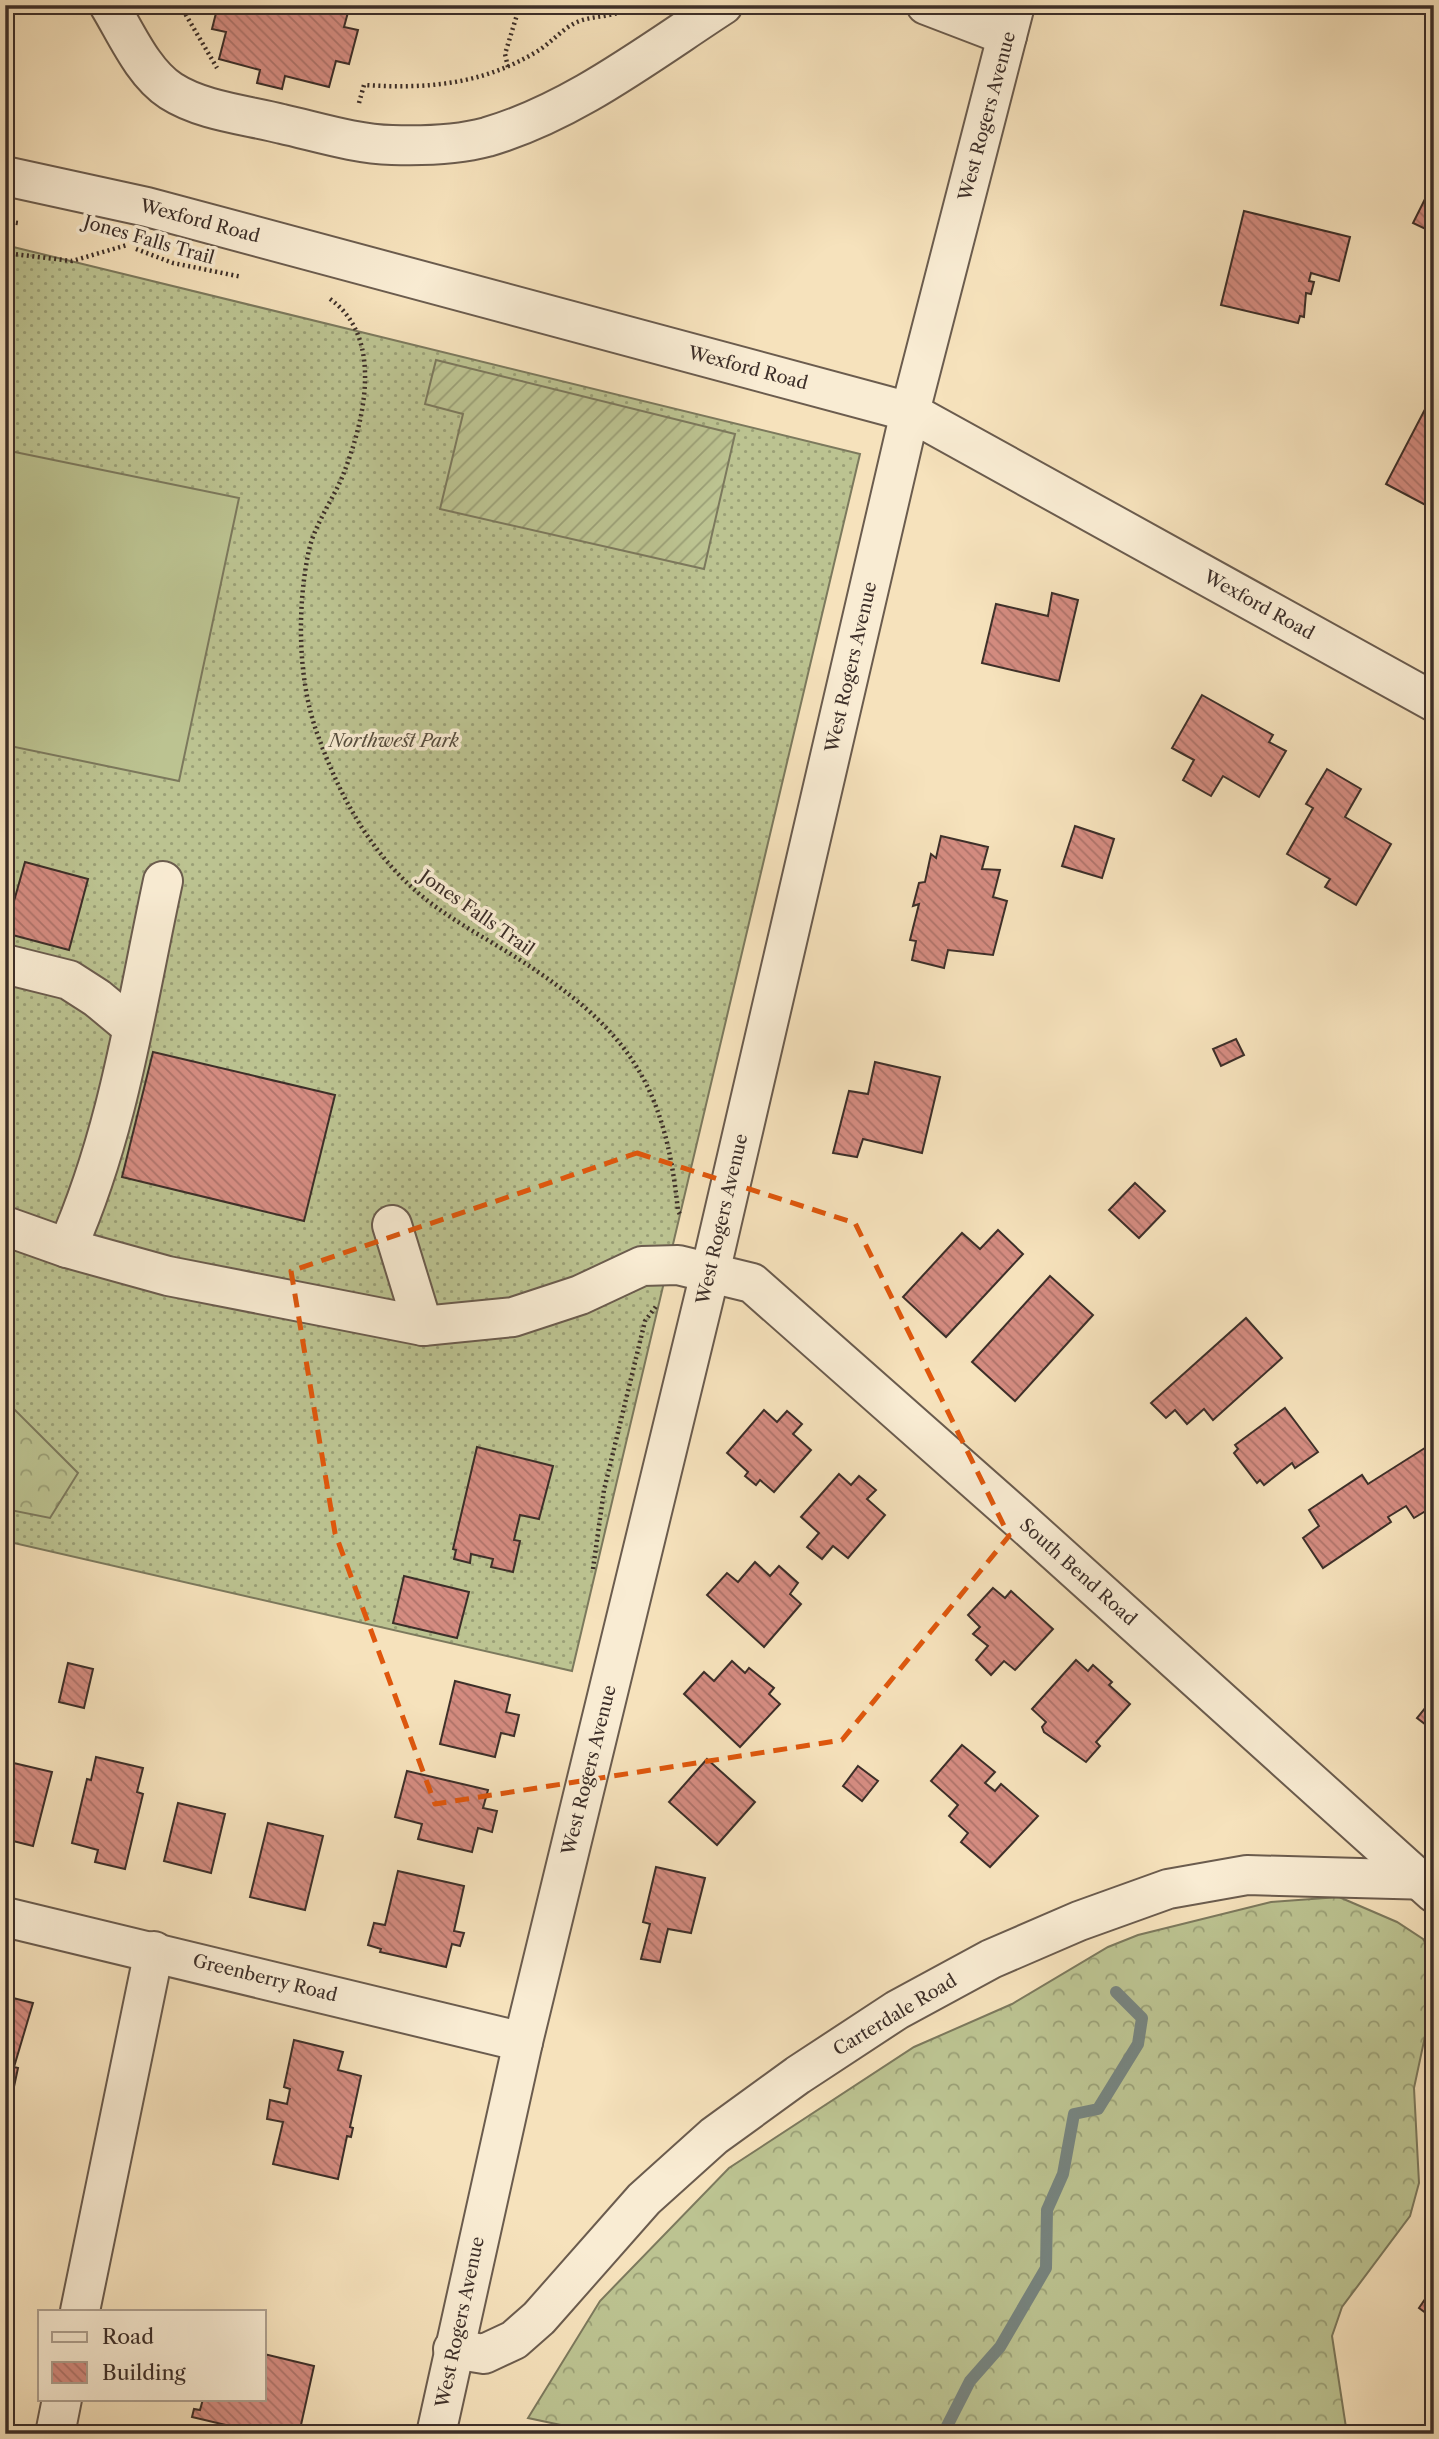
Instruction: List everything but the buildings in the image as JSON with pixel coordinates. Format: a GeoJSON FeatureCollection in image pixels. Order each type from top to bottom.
{"type":"FeatureCollection","features":[{"type":"Feature","properties":{"kind":"street"},"geometry":{"type":"LineString","coordinates":[[109,5],[145,63],[169,90],[195,103],[341,138],[389,145],[439,145],[486,137],[536,119],[613,77],[723,5]]}},
{"type":"Feature","properties":{"kind":"street"},"geometry":{"type":"LineString","coordinates":[[926,5],[1011,21]]}},
{"type":"Feature","properties":{"kind":"street","name":"West Rogers Avenue"},"geometry":{"type":"LineString","coordinates":[[436,2434],[523,2042],[710,1273],[910,412],[1011,21]]}},
{"type":"Feature","properties":{"kind":"street","name":"Wexford Road"},"geometry":{"type":"LineString","coordinates":[[5,176],[147,206],[910,412],[1434,702]]}},
{"type":"Feature","properties":{"kind":"street"},"geometry":{"type":"LineString","coordinates":[[68,1248],[91,1194],[128,1065],[132,1027],[163,881]]}},
{"type":"Feature","properties":{"kind":"street"},"geometry":{"type":"LineString","coordinates":[[5,964],[69,981],[97,998],[132,1027]]}},
{"type":"Feature","properties":{"kind":"street"},"geometry":{"type":"LineString","coordinates":[[392,1225],[423,1326]]}},
{"type":"Feature","properties":{"kind":"street","name":"South Bend Road"},"geometry":{"type":"LineString","coordinates":[[5,1226],[68,1248],[168,1276],[423,1326],[513,1317],[580,1295],[642,1266],[677,1265],[752,1283],[1429,1885]]}},
{"type":"Feature","properties":{"kind":"street","name":"Carterdale Road"},"geometry":{"type":"LineString","coordinates":[[453,2349],[484,2354],[514,2340],[539,2318],[644,2199],[714,2136],[798,2075],[897,2010],[991,1959],[1079,1920],[1168,1889],[1247,1875],[1429,1885]]}},
{"type":"Feature","properties":{"kind":"street","name":"Greenberry Road"},"geometry":{"type":"LineString","coordinates":[[5,1917],[155,1951],[523,2042]]}},
{"type":"Feature","properties":{"kind":"street"},"geometry":{"type":"LineString","coordinates":[[80,2310],[155,1951]]}},
{"type":"Feature","properties":{"kind":"street"},"geometry":{"type":"LineString","coordinates":[[55,2434],[62,2400]]}},
{"type":"Feature","properties":{"kind":"path"},"geometry":{"type":"LineString","coordinates":[[180,5],[220,74]]}},
{"type":"Feature","properties":{"kind":"path"},"geometry":{"type":"LineString","coordinates":[[508,67],[505,54],[520,5]]}},
{"type":"Feature","properties":{"kind":"path"},"geometry":{"type":"LineString","coordinates":[[357,112],[363,85],[443,86],[508,67],[537,51],[577,22],[619,13],[631,5]]}},
{"type":"Feature","properties":{"kind":"path"},"geometry":{"type":"LineString","coordinates":[[5,222],[27,224]]}},
{"type":"Feature","properties":{"kind":"path","name":"Jones Falls Trail"},"geometry":{"type":"LineString","coordinates":[[114,242],[173,263],[250,278]]}},
{"type":"Feature","properties":{"kind":"path"},"geometry":{"type":"LineString","coordinates":[[5,253],[72,261],[127,245]]}},
{"type":"Feature","properties":{"kind":"path","name":"Jones Falls Trail"},"geometry":{"type":"LineString","coordinates":[[320,292],[339,305],[354,323],[364,344],[366,371],[359,417],[343,475],[308,552],[302,592],[303,659],[311,716],[331,772],[358,824],[386,861],[418,893],[586,1006],[613,1032],[640,1068],[656,1104],[668,1139],[678,1211]]}},
{"type":"Feature","properties":{"kind":"highlighted area"},"geometry":{"type":"Polygon","coordinates":[[[637,1153],[855,1223],[1009,1536],[842,1740],[435,1804],[335,1533],[291,1271],[637,1153]]]}},
{"type":"Feature","properties":{"kind":"green space","name":"Northwest Park"},"geometry":{"type":"Polygon","coordinates":[[[5,245],[860,454],[572,1671],[5,1541],[5,245]]]}},
{"type":"Feature","properties":{"kind":"green space"},"geometry":{"type":"Polygon","coordinates":[[[436,360],[735,434],[704,569],[440,509],[463,414],[425,404],[436,360]]]}},
{"type":"Feature","properties":{"kind":"green space"},"geometry":{"type":"Polygon","coordinates":[[[5,450],[239,498],[179,781],[5,745],[5,450]]]}},
{"type":"Feature","properties":{"kind":"green space"},"geometry":{"type":"Polygon","coordinates":[[[5,1406],[14,1409],[78,1473],[50,1518],[5,1509],[5,1406]]]}},
{"type":"Feature","properties":{"kind":"green space"},"geometry":{"type":"Polygon","coordinates":[[[1339,1897],[1397,1922],[1423,1939],[1434,1957],[1434,1994],[1414,2088],[1419,2183],[1410,2216],[1342,2307],[1332,2336],[1347,2434],[603,2434],[528,2418],[600,2301],[729,2168],[914,2047],[1012,2004],[1108,1947],[1138,1935],[1271,1902],[1339,1897]]]}},
{"type":"Feature","properties":{"kind":"waterway"},"geometry":{"type":"LineString","coordinates":[[943,2434],[970,2381],[1000,2347],[1046,2268],[1047,2210],[1063,2174],[1074,2114],[1098,2109],[1138,2044],[1142,2018],[1116,1992]]}}]}
